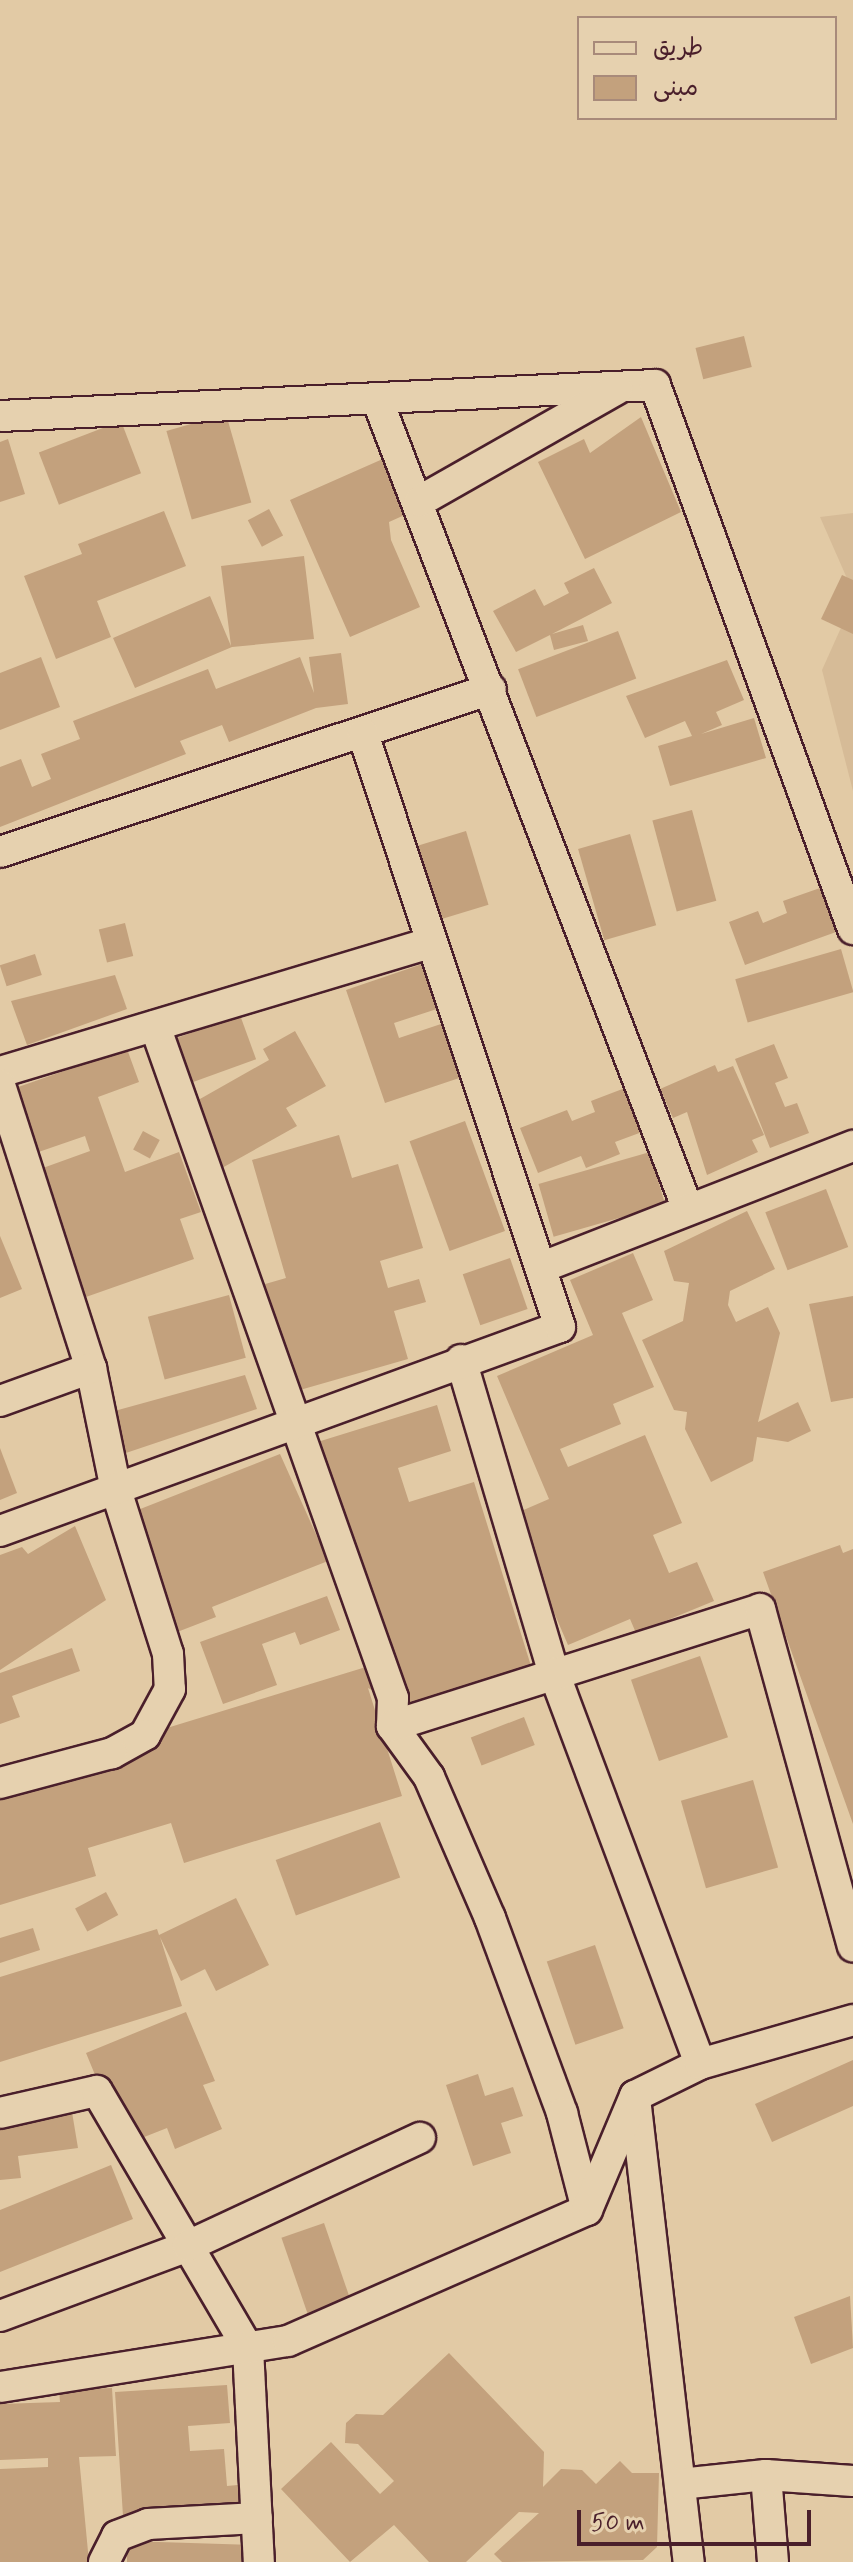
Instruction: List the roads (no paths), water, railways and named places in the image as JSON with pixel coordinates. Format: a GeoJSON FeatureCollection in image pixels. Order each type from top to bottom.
{"type":"FeatureCollection","features":[{"type":"Feature","properties":{"kind":"street"},"geometry":{"type":"LineString","coordinates":[[0,416],[655,385],[853,929]]}},
{"type":"Feature","properties":{"kind":"street"},"geometry":{"type":"LineString","coordinates":[[420,501],[621,387]]}},
{"type":"Feature","properties":{"kind":"street"},"geometry":{"type":"LineString","coordinates":[[377,399],[420,501],[687,1207]]}},
{"type":"Feature","properties":{"kind":"street"},"geometry":{"type":"LineString","coordinates":[[0,852],[491,689]]}},
{"type":"Feature","properties":{"kind":"street"},"geometry":{"type":"LineString","coordinates":[[0,1531],[293,1426],[461,1360],[560,1327],[545,1266],[430,943],[363,734]]}},
{"type":"Feature","properties":{"kind":"street"},"geometry":{"type":"LineString","coordinates":[[0,1072],[430,943]]}},
{"type":"Feature","properties":{"kind":"street"},"geometry":{"type":"LineString","coordinates":[[155,1026],[293,1426],[393,1698],[392,1726],[429,1777],[490,1918],[562,2113],[587,2210]]}},
{"type":"Feature","properties":{"kind":"street"},"geometry":{"type":"LineString","coordinates":[[0,1085],[91,1368],[116,1490],[168,1654],[164,1709],[145,1735],[112,1753],[0,1783]]}},
{"type":"Feature","properties":{"kind":"street"},"geometry":{"type":"LineString","coordinates":[[545,1266],[687,1207],[853,1146]]}},
{"type":"Feature","properties":{"kind":"street"},"geometry":{"type":"LineString","coordinates":[[461,1360],[554,1673],[700,2064]]}},
{"type":"Feature","properties":{"kind":"street"},"geometry":{"type":"LineString","coordinates":[[0,1401],[91,1368]]}},
{"type":"Feature","properties":{"kind":"street"},"geometry":{"type":"LineString","coordinates":[[392,1726],[760,1609],[853,1946]]}},
{"type":"Feature","properties":{"kind":"street"},"geometry":{"type":"LineString","coordinates":[[0,2387],[288,2341],[587,2210],[635,2096],[700,2064],[853,2020]]}},
{"type":"Feature","properties":{"kind":"street"},"geometry":{"type":"LineString","coordinates":[[0,2113],[97,2091],[248,2348],[259,2562]]}},
{"type":"Feature","properties":{"kind":"street"},"geometry":{"type":"LineString","coordinates":[[635,2096],[689,2562]]}},
{"type":"Feature","properties":{"kind":"street"},"geometry":{"type":"LineString","coordinates":[[0,2316],[188,2246],[420,2138]]}},
{"type":"Feature","properties":{"kind":"street"},"geometry":{"type":"LineString","coordinates":[[680,2484],[766,2475],[853,2481]]}},
{"type":"Feature","properties":{"kind":"street"},"geometry":{"type":"LineString","coordinates":[[766,2475],[773,2562]]}},
{"type":"Feature","properties":{"kind":"street"},"geometry":{"type":"LineString","coordinates":[[104,2562],[117,2536],[148,2524],[257,2518]]}}]}
